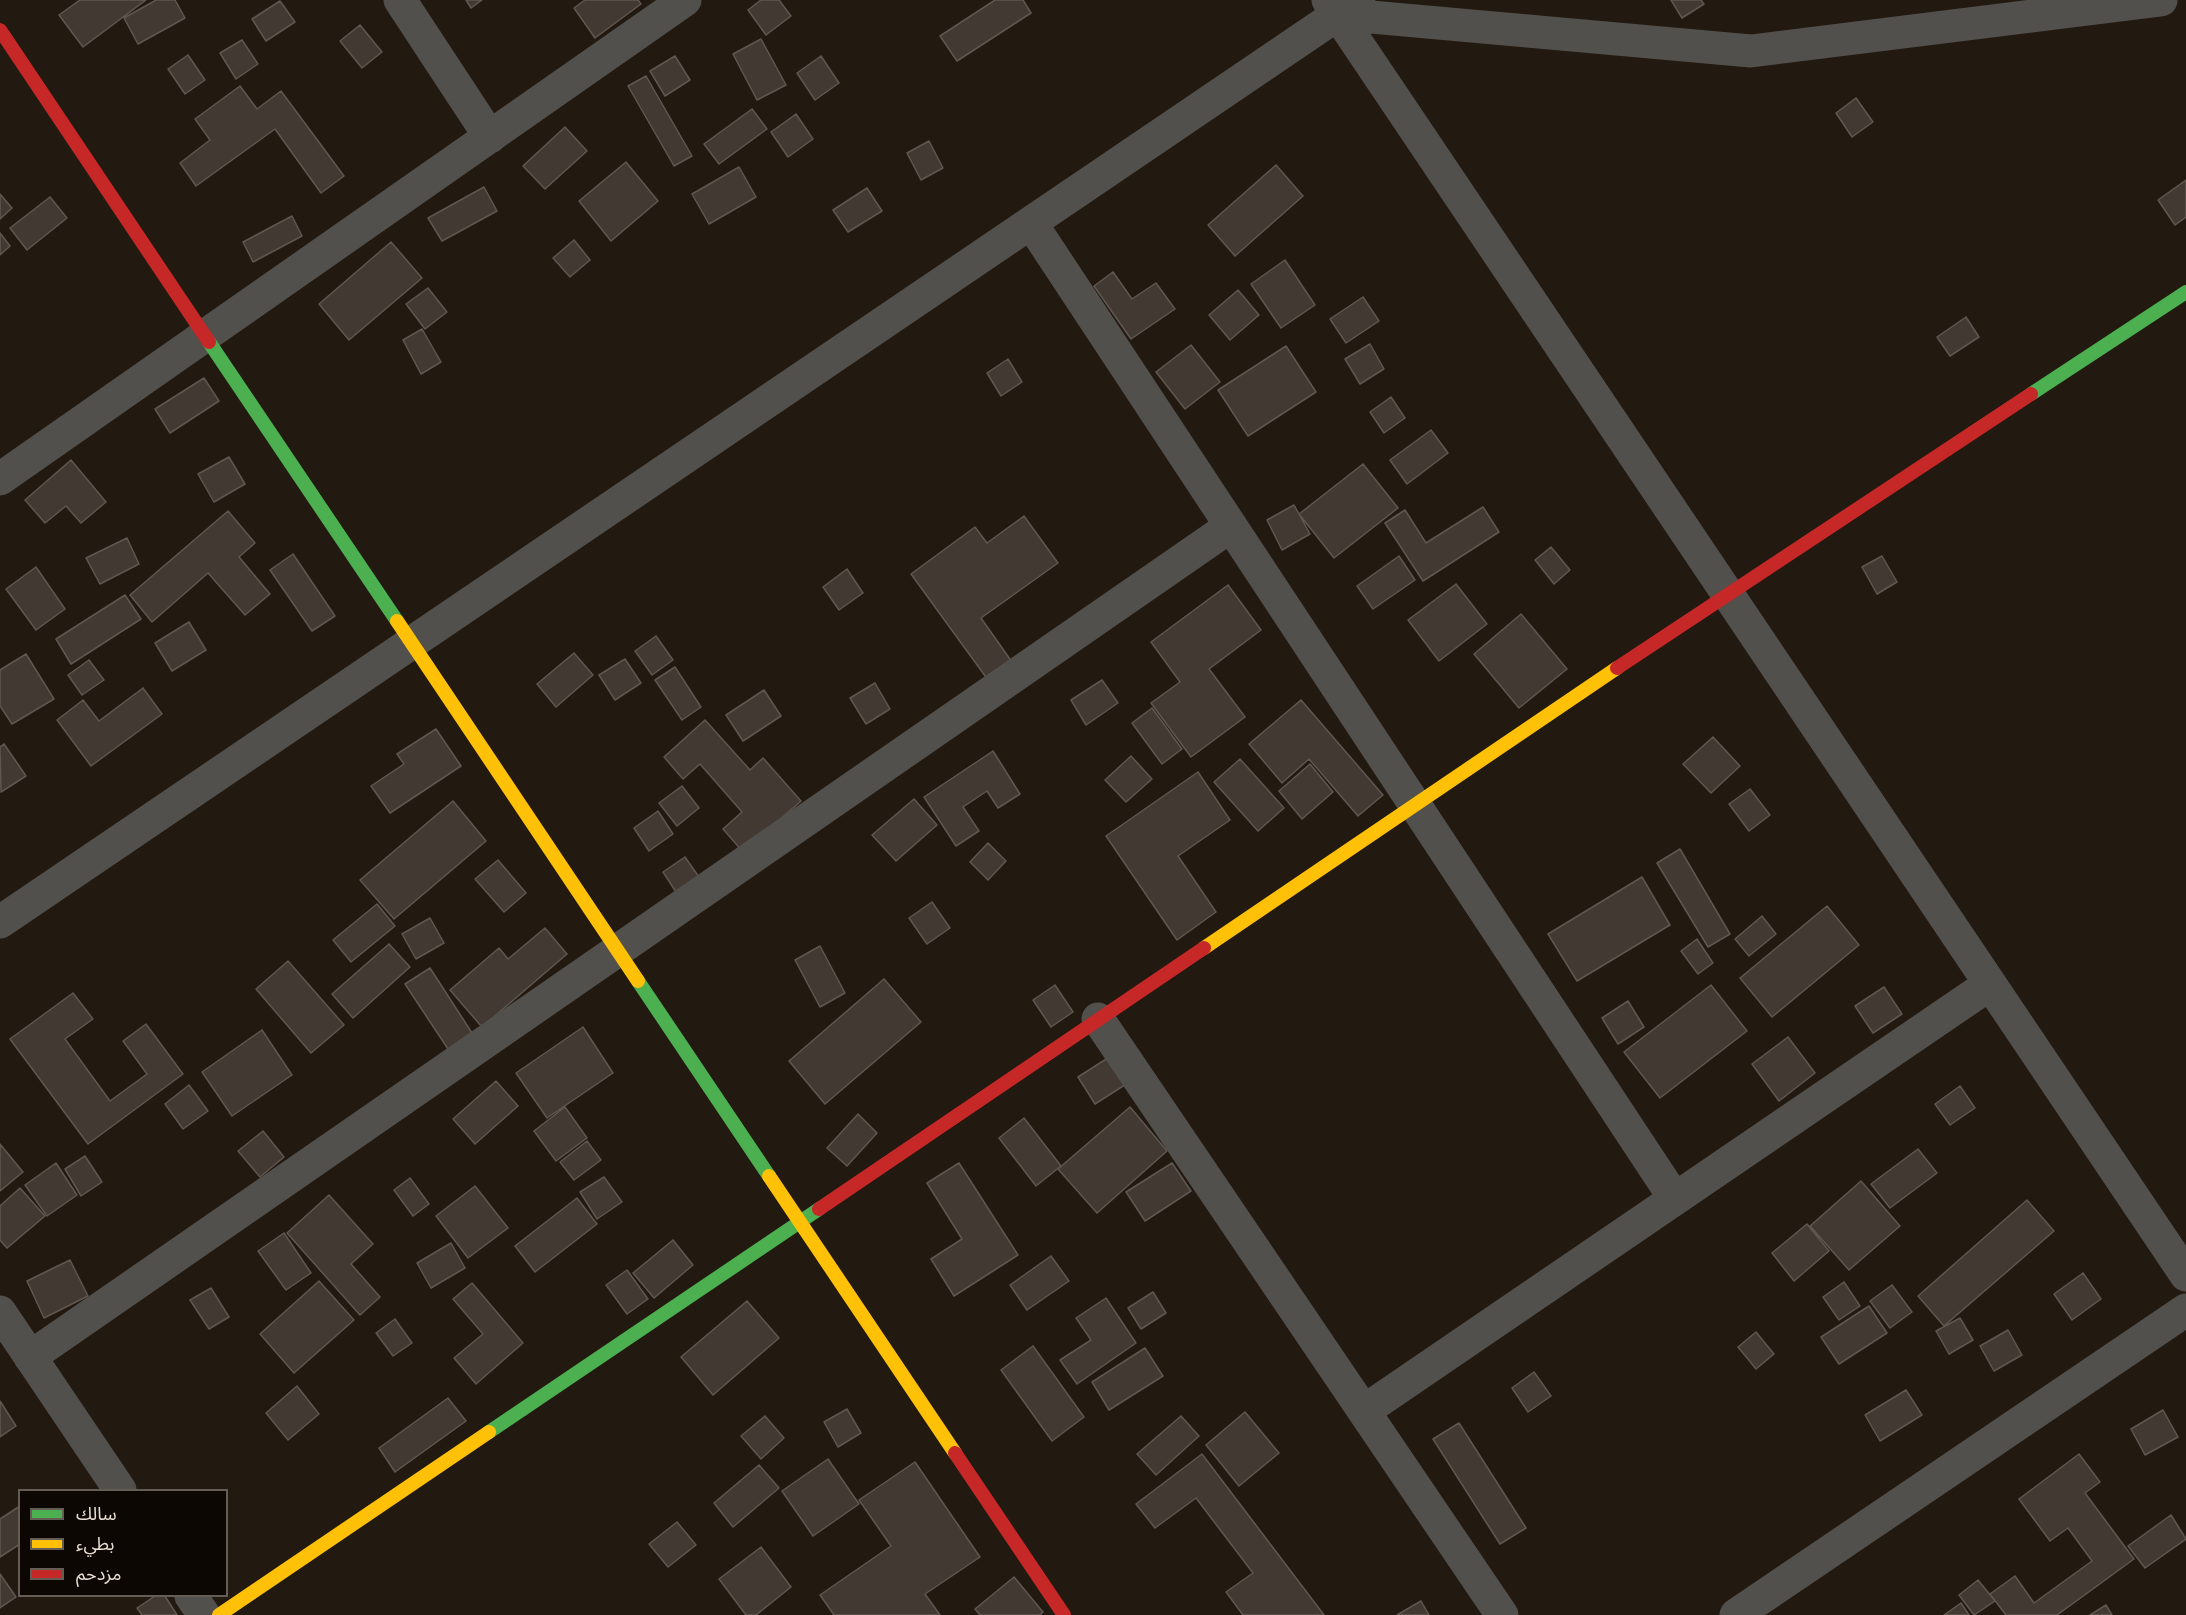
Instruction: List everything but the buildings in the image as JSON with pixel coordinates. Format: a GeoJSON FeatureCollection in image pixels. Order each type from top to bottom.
{"type":"FeatureCollection","features":[{"type":"Feature","properties":{"kind":"street"},"geometry":{"type":"LineString","coordinates":[[400,0],[490,137]]}},
{"type":"Feature","properties":{"kind":"street"},"geometry":{"type":"LineString","coordinates":[[0,479],[685,0]]}},
{"type":"Feature","properties":{"kind":"street"},"geometry":{"type":"LineString","coordinates":[[0,922],[1030,223],[1342,5],[1751,51],[2161,0]]}},
{"type":"Feature","properties":{"kind":"street"},"geometry":{"type":"LineString","coordinates":[[1342,5],[1727,593],[2186,1275]]}},
{"type":"Feature","properties":{"kind":"street"},"geometry":{"type":"LineString","coordinates":[[0,30],[1064,1615]]}},
{"type":"Feature","properties":{"kind":"street"},"geometry":{"type":"LineString","coordinates":[[1030,223],[1675,1198]]}},
{"type":"Feature","properties":{"kind":"street"},"geometry":{"type":"LineString","coordinates":[[219,1615],[1727,593],[2186,292]]}},
{"type":"Feature","properties":{"kind":"street"},"geometry":{"type":"LineString","coordinates":[[30,1357],[1231,526]]}},
{"type":"Feature","properties":{"kind":"street"},"geometry":{"type":"LineString","coordinates":[[1364,1411],[1990,984]]}},
{"type":"Feature","properties":{"kind":"street"},"geometry":{"type":"LineString","coordinates":[[1098,1019],[1502,1615]]}},
{"type":"Feature","properties":{"kind":"street"},"geometry":{"type":"LineString","coordinates":[[1736,1615],[2186,1310]]}},
{"type":"Feature","properties":{"kind":"street"},"geometry":{"type":"LineString","coordinates":[[0,1312],[119,1489]]}},
{"type":"Feature","properties":{"kind":"street"},"geometry":{"type":"LineString","coordinates":[[192,1597],[204,1615]]}},
{"type":"Feature","properties":{"kind":"traffic: fast"},"geometry":{"type":"LineString","coordinates":[[2031,394],[2186,292]]}},
{"type":"Feature","properties":{"kind":"traffic: fast"},"geometry":{"type":"LineString","coordinates":[[209,342],[397,621]]}},
{"type":"Feature","properties":{"kind":"traffic: fast"},"geometry":{"type":"LineString","coordinates":[[638,981],[769,1176]]}},
{"type":"Feature","properties":{"kind":"traffic: fast"},"geometry":{"type":"LineString","coordinates":[[489,1432],[819,1209]]}},
{"type":"Feature","properties":{"kind":"traffic: slow"},"geometry":{"type":"LineString","coordinates":[[397,621],[638,981]]}},
{"type":"Feature","properties":{"kind":"traffic: slow"},"geometry":{"type":"LineString","coordinates":[[1204,948],[1617,668]]}},
{"type":"Feature","properties":{"kind":"traffic: slow"},"geometry":{"type":"LineString","coordinates":[[769,1176],[955,1453]]}},
{"type":"Feature","properties":{"kind":"traffic: slow"},"geometry":{"type":"LineString","coordinates":[[219,1615],[489,1432]]}},
{"type":"Feature","properties":{"kind":"traffic: jam"},"geometry":{"type":"LineString","coordinates":[[0,30],[209,342]]}},
{"type":"Feature","properties":{"kind":"traffic: jam"},"geometry":{"type":"LineString","coordinates":[[1617,668],[2031,394]]}},
{"type":"Feature","properties":{"kind":"traffic: jam"},"geometry":{"type":"LineString","coordinates":[[819,1209],[1204,948]]}},
{"type":"Feature","properties":{"kind":"traffic: jam"},"geometry":{"type":"LineString","coordinates":[[955,1453],[1064,1615]]}}]}
